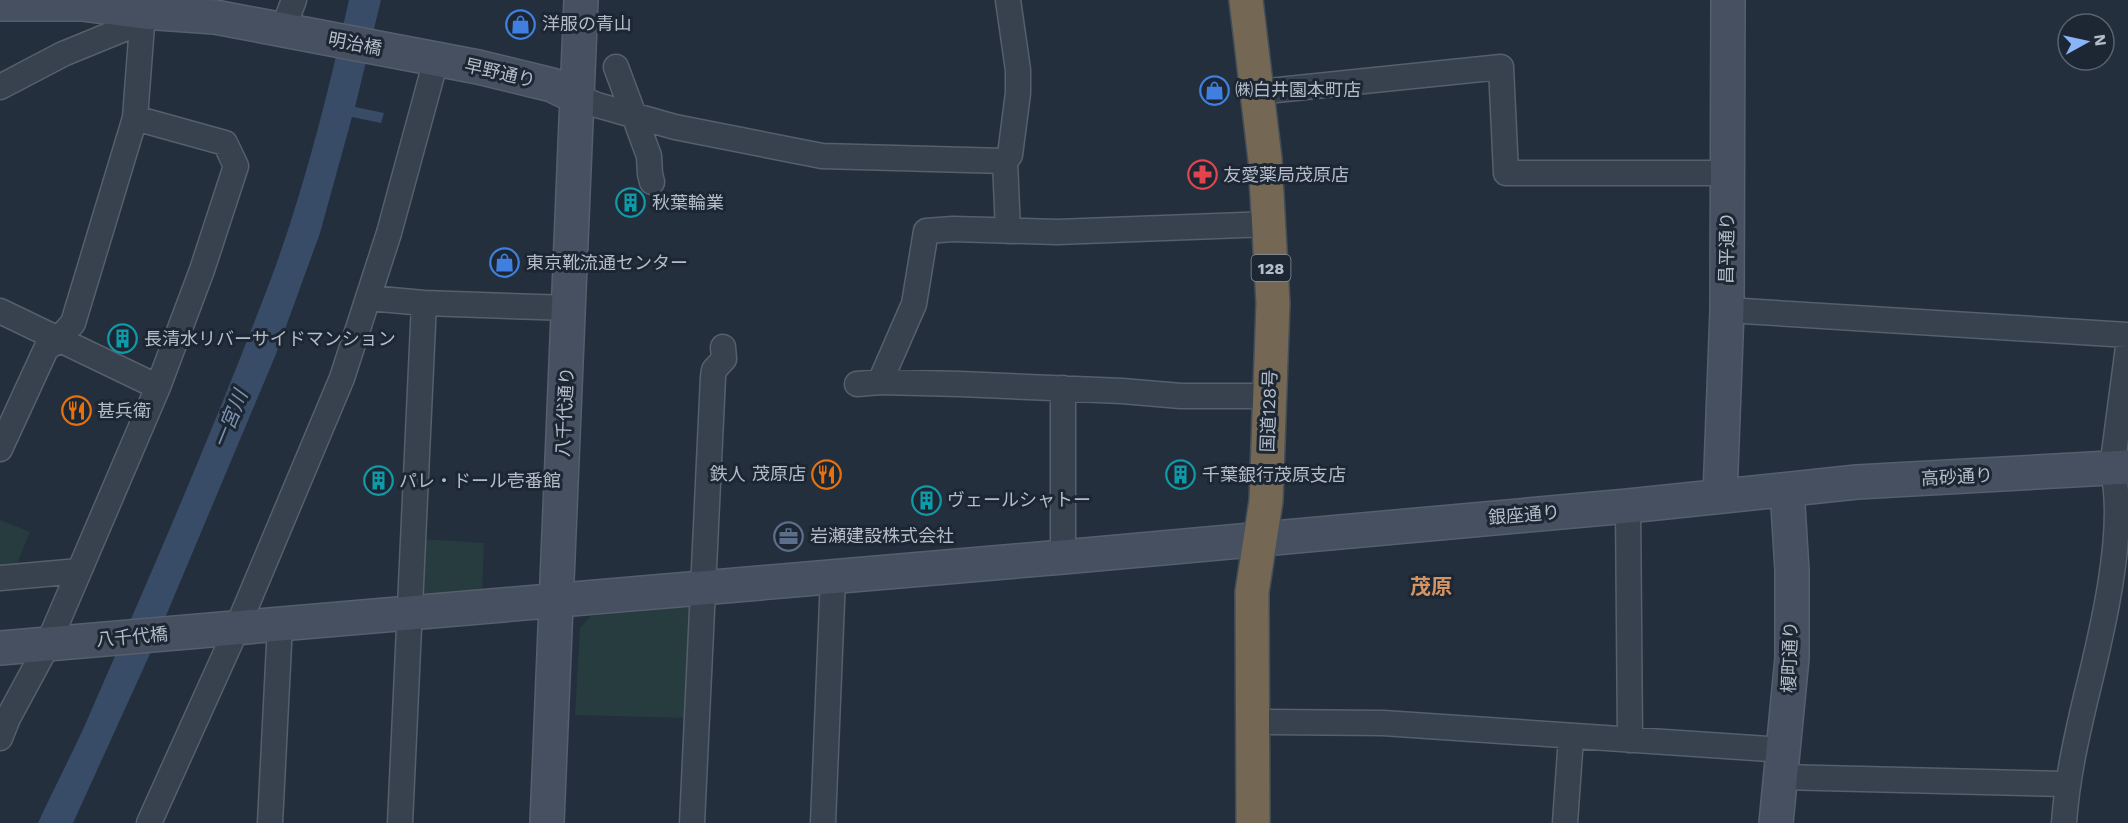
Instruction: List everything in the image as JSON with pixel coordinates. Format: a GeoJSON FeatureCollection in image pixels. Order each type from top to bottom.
{"type":"FeatureCollection","features":[{"type":"Feature","properties":{"kind":"highway","name":"国道128号"},"geometry":{"type":"LineString","coordinates":[[1246,0],[1258,92],[1270,224],[1273,303],[1266,501],[1252,592],[1253,823]]}},
{"type":"Feature","properties":{"kind":"street","name":"八千代通り"},"geometry":{"type":"LineString","coordinates":[[547,823],[581,0]]}},
{"type":"Feature","properties":{"kind":"street"},"geometry":{"type":"LineString","coordinates":[[1008,0],[1018,70],[1018,93],[1010,155],[1005,161],[1008,231]]}},
{"type":"Feature","properties":{"kind":"street","name":"昌平通り"},"geometry":{"type":"LineString","coordinates":[[1720,496],[1727,310],[1728,0]]}},
{"type":"Feature","properties":{"kind":"street"},"geometry":{"type":"LineString","coordinates":[[0,4],[82,2],[144,12],[289,20]]}},
{"type":"Feature","properties":{"kind":"street"},"geometry":{"type":"LineString","coordinates":[[0,87],[63,54],[124,29],[144,12]]}},
{"type":"Feature","properties":{"kind":"street"},"geometry":{"type":"LineString","coordinates":[[0,449],[46,349],[59,339],[73,323],[135,118],[144,12]]}},
{"type":"Feature","properties":{"kind":"street","name":"明治橋"},"geometry":{"type":"LineString","coordinates":[[289,20],[428,58]]}},
{"type":"Feature","properties":{"kind":"street","name":"早野通り"},"geometry":{"type":"LineString","coordinates":[[428,58],[478,67],[552,85],[578,97]]}},
{"type":"Feature","properties":{"kind":"street"},"geometry":{"type":"LineString","coordinates":[[149,823],[227,629],[342,378],[369,298],[410,158],[428,58]]}},
{"type":"Feature","properties":{"kind":"street"},"geometry":{"type":"LineString","coordinates":[[616,67],[650,156],[652,182]]}},
{"type":"Feature","properties":{"kind":"street"},"geometry":{"type":"LineString","coordinates":[[1258,92],[1501,67],[1506,173],[1728,173]]}},
{"type":"Feature","properties":{"kind":"street"},"geometry":{"type":"LineString","coordinates":[[578,97],[675,127],[822,156],[1005,161]]}},
{"type":"Feature","properties":{"kind":"street"},"geometry":{"type":"LineString","coordinates":[[3,725],[59,643],[79,571],[158,387],[202,270],[236,166],[225,143],[135,118]]}},
{"type":"Feature","properties":{"kind":"street"},"geometry":{"type":"LineString","coordinates":[[1269,396],[1181,396],[1063,388],[869,383],[914,304],[926,231],[953,229],[1057,232],[1270,224]]}},
{"type":"Feature","properties":{"kind":"street"},"geometry":{"type":"LineString","coordinates":[[369,298],[424,303],[569,308]]}},
{"type":"Feature","properties":{"kind":"street"},"geometry":{"type":"LineString","coordinates":[[400,823],[424,303]]}},
{"type":"Feature","properties":{"kind":"street"},"geometry":{"type":"LineString","coordinates":[[1727,310],[2128,335]]}},
{"type":"Feature","properties":{"kind":"street"},"geometry":{"type":"LineString","coordinates":[[0,311],[158,387]]}},
{"type":"Feature","properties":{"kind":"street"},"geometry":{"type":"LineString","coordinates":[[692,823],[713,377],[714,370],[724,359],[723,347]]}},
{"type":"Feature","properties":{"kind":"street"},"geometry":{"type":"LineString","coordinates":[[2064,823],[2067,784],[2118,560],[2120,509],[2117,479],[2120,468],[2128,347]]}},
{"type":"Feature","properties":{"kind":"street"},"geometry":{"type":"LineString","coordinates":[[1063,388],[1064,557]]}},
{"type":"Feature","properties":{"kind":"street","name":"高砂通り"},"geometry":{"type":"LineString","coordinates":[[1787,490],[1857,482],[2120,468]]}},
{"type":"Feature","properties":{"kind":"street","name":"銀座通り"},"geometry":{"type":"LineString","coordinates":[[703,587],[1064,557],[1787,490]]}},
{"type":"Feature","properties":{"kind":"street","name":"榎町通り"},"geometry":{"type":"LineString","coordinates":[[1776,823],[1792,658],[1792,570],[1787,490]]}},
{"type":"Feature","properties":{"kind":"street"},"geometry":{"type":"LineString","coordinates":[[1628,506],[1630,741]]}},
{"type":"Feature","properties":{"kind":"street"},"geometry":{"type":"LineString","coordinates":[[0,578],[79,571]]}},
{"type":"Feature","properties":{"kind":"street"},"geometry":{"type":"LineString","coordinates":[[824,823],[833,577]]}},
{"type":"Feature","properties":{"kind":"street","name":"八千代橋"},"geometry":{"type":"LineString","coordinates":[[0,648],[703,587]]}},
{"type":"Feature","properties":{"kind":"street"},"geometry":{"type":"LineString","coordinates":[[270,823],[280,625]]}},
{"type":"Feature","properties":{"kind":"street"},"geometry":{"type":"LineString","coordinates":[[1253,725],[1263,722],[1372,723],[1630,741],[1782,763],[2067,784]]}},
{"type":"Feature","properties":{"kind":"street"},"geometry":{"type":"LineString","coordinates":[[1564,823],[1571,737]]}},
{"type":"Feature","properties":{"kind":"green space"},"geometry":{"type":"Polygon","coordinates":[[[0,520],[30,532],[15,568],[0,569],[0,520]]]}},
{"type":"Feature","properties":{"kind":"green space"},"geometry":{"type":"Polygon","coordinates":[[[421,539],[484,543],[482,590],[419,594],[421,539]]]}},
{"type":"Feature","properties":{"kind":"green space"},"geometry":{"type":"Polygon","coordinates":[[[693,606],[687,718],[575,715],[580,628],[591,616],[693,606]]]}},
{"type":"Feature","properties":{"kind":"water","name":"一宮川"},"geometry":{"type":"Polygon","coordinates":[[[349,0],[381,0],[355,107],[384,113],[381,123],[352,117],[320,233],[276,354],[149,656],[73,823],[38,823],[85,725],[158,557],[272,276],[315,140],[349,0]]]}},
{"type":"Feature","properties":{"kind":"place","name":"洋服の青山"},"geometry":{"type":"Point","coordinates":[521,24]}},
{"type":"Feature","properties":{"kind":"place","name":"㈱白井園本町店"},"geometry":{"type":"Point","coordinates":[1214,90]}},
{"type":"Feature","properties":{"kind":"place","name":"友愛薬局茂原店"},"geometry":{"type":"Point","coordinates":[1202,175]}},
{"type":"Feature","properties":{"kind":"place","name":"秋葉輪業"},"geometry":{"type":"Point","coordinates":[631,203]}},
{"type":"Feature","properties":{"kind":"place","name":"東京靴流通センター"},"geometry":{"type":"Point","coordinates":[505,263]}},
{"type":"Feature","properties":{"kind":"place","name":"長清水リバーサイドマンション"},"geometry":{"type":"Point","coordinates":[123,339]}},
{"type":"Feature","properties":{"kind":"place","name":"甚兵衛"},"geometry":{"type":"Point","coordinates":[76,411]}},
{"type":"Feature","properties":{"kind":"place","name":"鉄人 茂原店"},"geometry":{"type":"Point","coordinates":[827,474]}},
{"type":"Feature","properties":{"kind":"place","name":"千葉銀行茂原支店"},"geometry":{"type":"Point","coordinates":[1181,475]}},
{"type":"Feature","properties":{"kind":"place","name":"パレ・ドール壱番館"},"geometry":{"type":"Point","coordinates":[378,481]}},
{"type":"Feature","properties":{"kind":"place","name":"ヴェールシャトー"},"geometry":{"type":"Point","coordinates":[926,500]}},
{"type":"Feature","properties":{"kind":"place","name":"岩瀬建設株式会社"},"geometry":{"type":"Point","coordinates":[789,536]}},
{"type":"Feature","properties":{"kind":"district","name":"茂原"},"geometry":{"type":"Point","coordinates":[1431,587]}}]}
